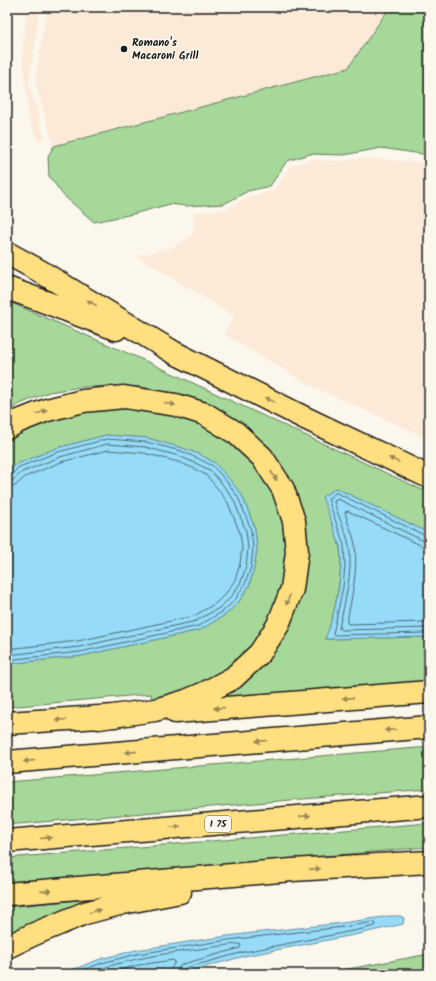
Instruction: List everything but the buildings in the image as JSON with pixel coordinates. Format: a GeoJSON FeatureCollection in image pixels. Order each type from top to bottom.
{"type":"FeatureCollection","features":[{"type":"Feature","properties":{"kind":"highway"},"geometry":{"type":"LineString","coordinates":[[7,253],[174,352],[305,418],[429,477]]}},
{"type":"Feature","properties":{"kind":"highway"},"geometry":{"type":"LineString","coordinates":[[7,288],[174,352]]}},
{"type":"Feature","properties":{"kind":"highway"},"geometry":{"type":"LineString","coordinates":[[7,428],[19,421],[47,410],[83,400],[124,397],[176,405],[205,414],[236,433],[262,457],[283,489],[294,521],[297,552],[292,589],[278,625],[260,653],[233,678],[205,693],[155,710],[99,718]]}},
{"type":"Feature","properties":{"kind":"highway"},"geometry":{"type":"LineString","coordinates":[[7,723],[99,718],[429,692]]}},
{"type":"Feature","properties":{"kind":"highway"},"geometry":{"type":"LineString","coordinates":[[7,762],[429,727]]}},
{"type":"Feature","properties":{"kind":"highway","name":"I 75"},"geometry":{"type":"LineString","coordinates":[[7,841],[429,806]]}},
{"type":"Feature","properties":{"kind":"highway"},"geometry":{"type":"LineString","coordinates":[[7,894],[292,870],[429,862]]}},
{"type":"Feature","properties":{"kind":"highway"},"geometry":{"type":"LineString","coordinates":[[7,947],[32,935],[85,914],[123,903],[292,870]]}},
{"type":"Feature","properties":{"kind":"shaded area"},"geometry":{"type":"Polygon","coordinates":[[[28,7],[40,7],[29,83],[45,138],[38,140],[29,121],[22,48],[28,7]]]}},
{"type":"Feature","properties":{"kind":"shaded area"},"geometry":{"type":"Polygon","coordinates":[[[47,7],[390,7],[348,68],[54,146],[35,83],[47,7]]]}},
{"type":"Feature","properties":{"kind":"shaded area"},"geometry":{"type":"Polygon","coordinates":[[[362,158],[429,163],[429,439],[313,387],[224,334],[234,316],[137,256],[172,248],[193,235],[194,212],[225,210],[250,196],[273,191],[291,166],[310,160],[343,161],[362,158]]]}},
{"type":"Feature","properties":{"kind":"green space"},"geometry":{"type":"Polygon","coordinates":[[[390,7],[429,7],[429,155],[381,148],[344,155],[310,154],[287,161],[270,186],[248,191],[224,204],[186,206],[170,204],[133,214],[94,222],[63,195],[49,176],[48,156],[54,146],[348,68],[390,7]]]}},
{"type":"Feature","properties":{"kind":"green space"},"geometry":{"type":"Polygon","coordinates":[[[7,301],[148,362],[429,493],[429,533],[336,488],[323,497],[336,532],[339,544],[341,566],[338,592],[326,639],[429,637],[429,682],[220,702],[220,695],[281,637],[295,506],[189,398],[141,387],[81,387],[49,392],[7,411],[7,301]]]}},
{"type":"Feature","properties":{"kind":"green space"},"geometry":{"type":"Polygon","coordinates":[[[101,405],[162,409],[217,430],[250,457],[271,490],[280,513],[286,539],[286,561],[283,583],[269,623],[240,662],[198,688],[152,701],[151,694],[7,707],[7,664],[81,656],[200,630],[225,615],[238,603],[249,586],[257,548],[255,529],[242,495],[215,463],[199,454],[147,438],[106,435],[57,448],[17,464],[7,473],[7,437],[23,428],[101,405]]]}},
{"type":"Feature","properties":{"kind":"green space"},"geometry":{"type":"Polygon","coordinates":[[[429,747],[429,789],[7,825],[7,782],[429,747]]]}},
{"type":"Feature","properties":{"kind":"green space"},"geometry":{"type":"Polygon","coordinates":[[[429,823],[429,847],[7,882],[7,858],[429,823]]]}},
{"type":"Feature","properties":{"kind":"green space"},"geometry":{"type":"Polygon","coordinates":[[[89,899],[90,904],[7,936],[7,907],[89,899]]]}},
{"type":"Feature","properties":{"kind":"green space"},"geometry":{"type":"Polygon","coordinates":[[[429,954],[429,974],[321,974],[429,954]]]}},
{"type":"Feature","properties":{"kind":"water"},"geometry":{"type":"Polygon","coordinates":[[[106,435],[147,438],[199,454],[215,463],[242,495],[255,529],[257,548],[249,586],[238,603],[225,615],[200,630],[81,656],[7,664],[7,473],[17,464],[57,448],[106,435]]]}},
{"type":"Feature","properties":{"kind":"water"},"geometry":{"type":"Polygon","coordinates":[[[336,488],[429,533],[429,637],[325,639],[338,593],[341,556],[340,545],[322,497],[336,488]]]}},
{"type":"Feature","properties":{"kind":"water"},"geometry":{"type":"Polygon","coordinates":[[[400,916],[404,918],[403,924],[245,956],[179,974],[62,974],[100,959],[136,950],[227,936],[400,916]]]}},
{"type":"Feature","properties":{"kind":"place","name":"Romano's Macaroni Grill"},"geometry":{"type":"Point","coordinates":[124,49]}}]}
